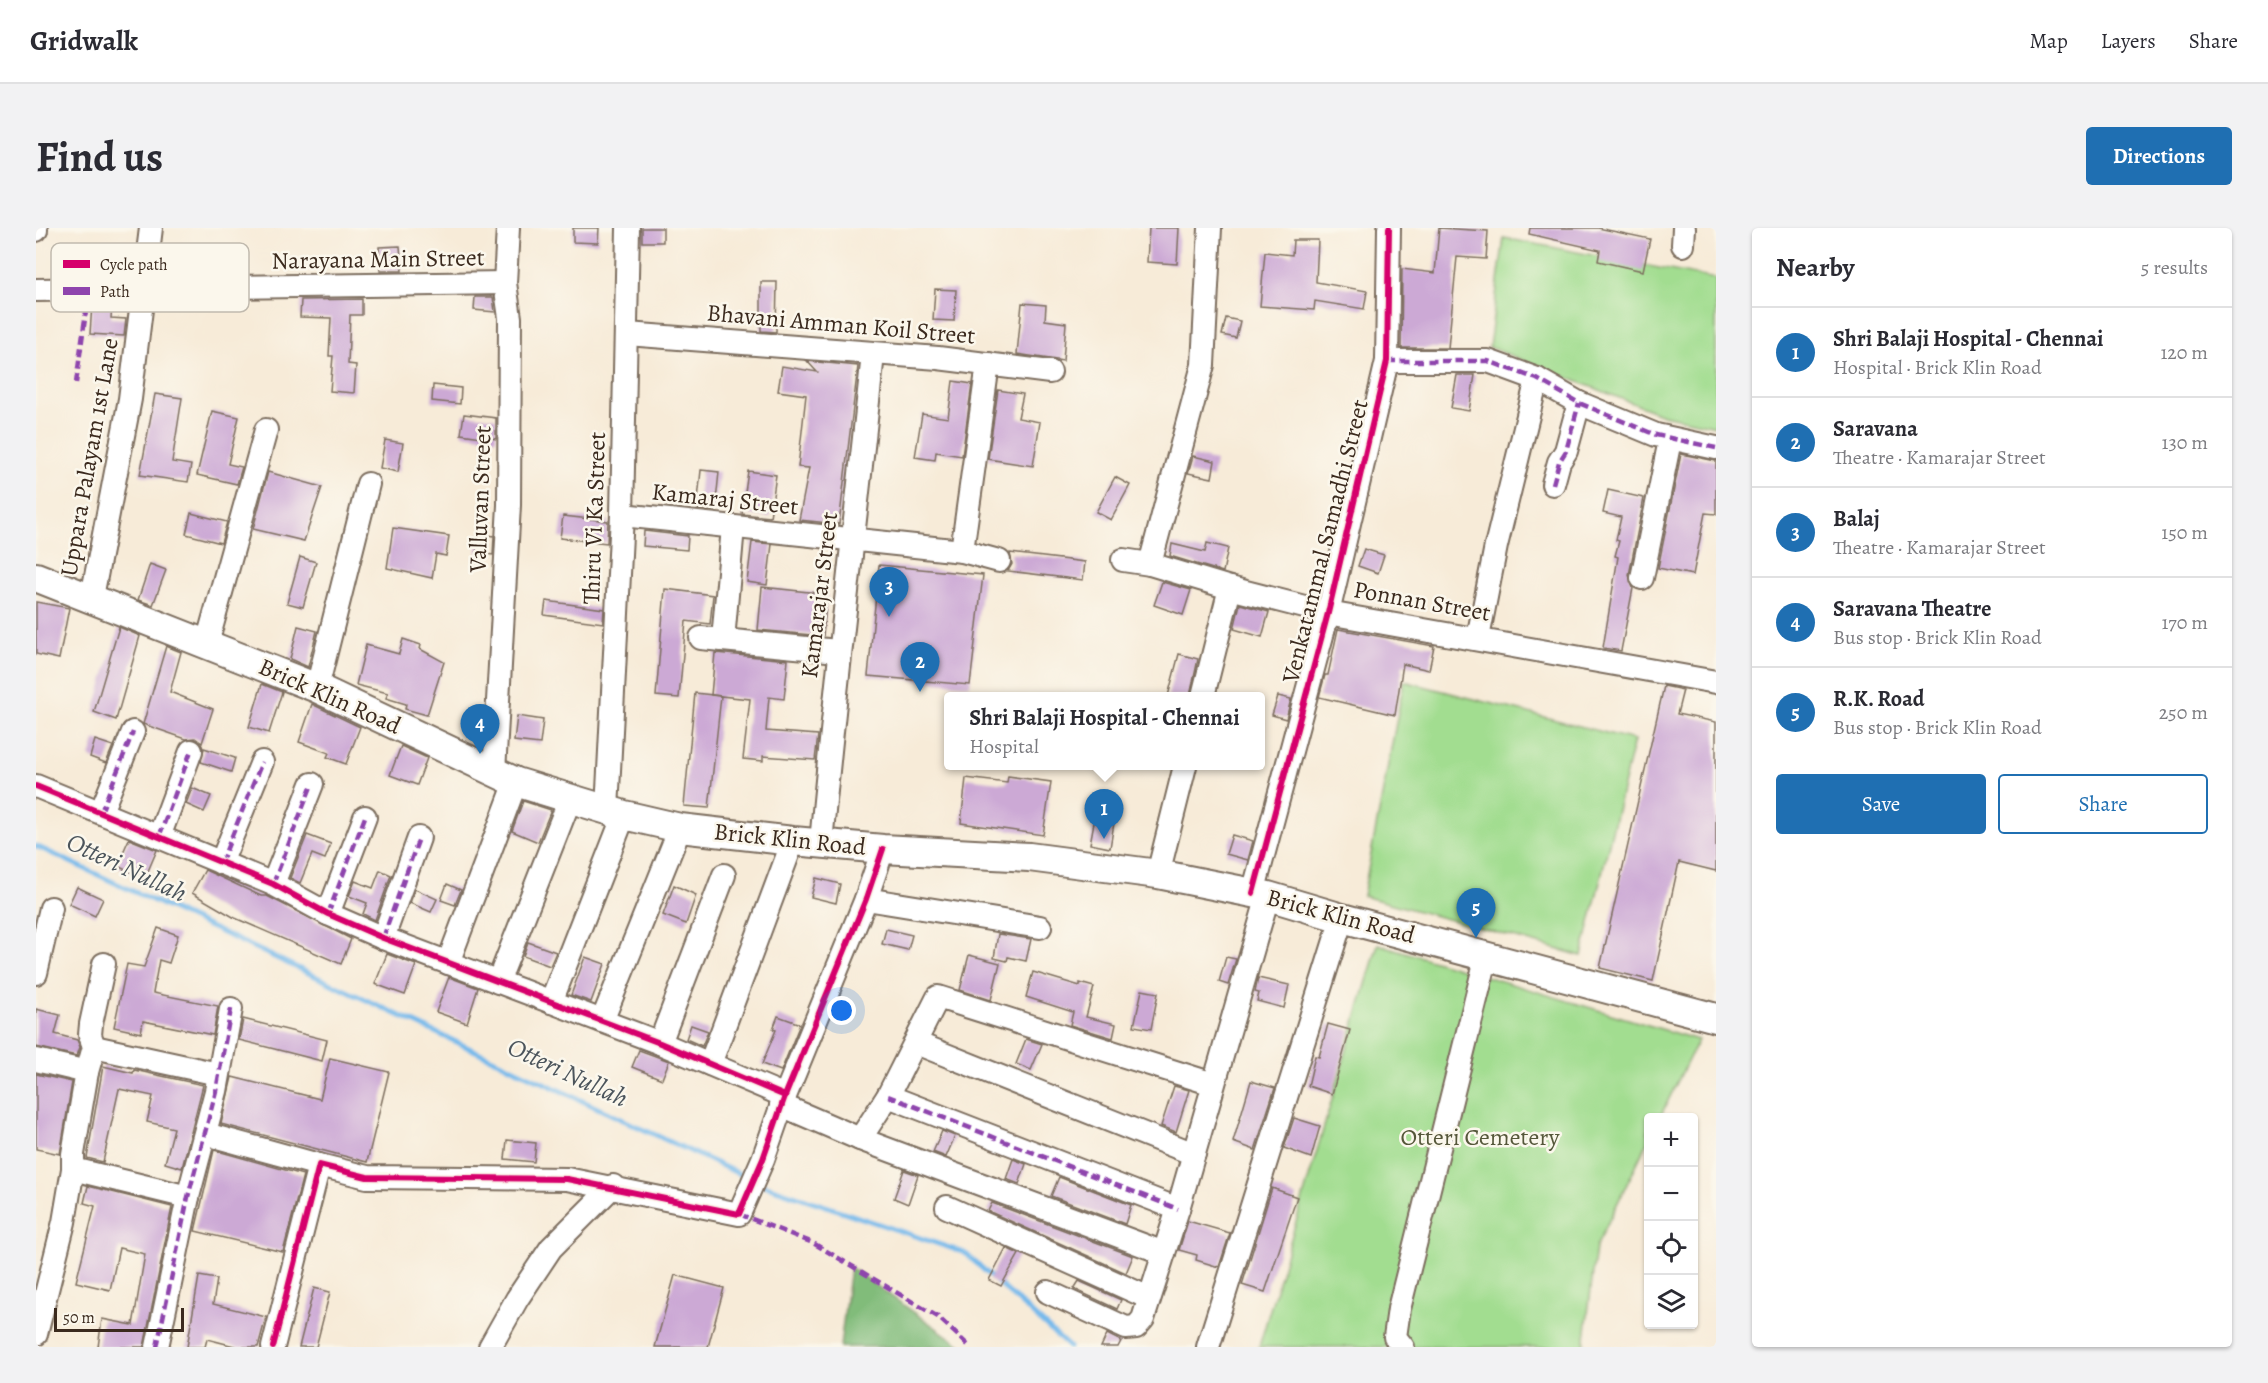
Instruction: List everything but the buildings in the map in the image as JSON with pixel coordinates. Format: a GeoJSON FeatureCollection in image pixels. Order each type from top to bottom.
{"type":"FeatureCollection","features":[{"type":"Feature","properties":{"kind":"main road","name":"Brick Klin Road"},"geometry":{"type":"LineString","coordinates":[[36,577],[92,597],[317,688],[505,777],[615,813],[680,828],[883,849],[1029,857],[1158,874],[1261,894],[1342,918],[1716,1018]]}},
{"type":"Feature","properties":{"kind":"street","name":"Uppara Palayam 1st Lane"},"geometry":{"type":"LineString","coordinates":[[149,243],[151,228]]}},
{"type":"Feature","properties":{"kind":"street","name":"Valluvan Street"},"geometry":{"type":"LineString","coordinates":[[448,963],[505,777],[510,318],[505,283],[508,228]]}},
{"type":"Feature","properties":{"kind":"street","name":"Thiru Vi Ka Street"},"geometry":{"type":"LineString","coordinates":[[551,1002],[615,813],[628,228]]}},
{"type":"Feature","properties":{"kind":"street"},"geometry":{"type":"LineString","coordinates":[[1150,564],[1203,364],[1210,228]]}},
{"type":"Feature","properties":{"kind":"street","name":"Venkatammal Samadhi Street"},"geometry":{"type":"LineString","coordinates":[[1048,1292],[1126,1328],[1136,1327],[1143,1319],[1178,1209],[1213,1084],[1261,894],[1387,361],[1389,228]]}},
{"type":"Feature","properties":{"kind":"street","name":"Narayana Main Street"},"geometry":{"type":"LineString","coordinates":[[249,288],[505,283]]}},
{"type":"Feature","properties":{"kind":"street","name":"Uppara Palayam 1st Lane"},"geometry":{"type":"LineString","coordinates":[[92,597],[130,399],[141,312]]}},
{"type":"Feature","properties":{"kind":"street","name":"Bhavani Amman Koil Street"},"geometry":{"type":"LineString","coordinates":[[627,334],[988,364],[1050,372]]}},
{"type":"Feature","properties":{"kind":"street","name":"Kamarajar Street"},"geometry":{"type":"LineString","coordinates":[[710,1064],[807,842],[854,538],[873,354]]}},
{"type":"Feature","properties":{"kind":"street"},"geometry":{"type":"LineString","coordinates":[[1387,361],[1488,361],[1537,379],[1579,403],[1670,440],[1716,448]]}},
{"type":"Feature","properties":{"kind":"street"},"geometry":{"type":"LineString","coordinates":[[962,551],[988,364]]}},
{"type":"Feature","properties":{"kind":"street"},"geometry":{"type":"LineString","coordinates":[[1478,638],[1496,546],[1537,379]]}},
{"type":"Feature","properties":{"kind":"street"},"geometry":{"type":"LineString","coordinates":[[1553,484],[1559,462],[1566,451],[1579,403]]}},
{"type":"Feature","properties":{"kind":"street"},"geometry":{"type":"LineString","coordinates":[[207,643],[266,430]]}},
{"type":"Feature","properties":{"kind":"street"},"geometry":{"type":"LineString","coordinates":[[1642,578],[1670,440]]}},
{"type":"Feature","properties":{"kind":"street"},"geometry":{"type":"LineString","coordinates":[[317,688],[368,484]]}},
{"type":"Feature","properties":{"kind":"street","name":"Kamaraj Street"},"geometry":{"type":"LineString","coordinates":[[622,515],[962,551],[999,561]]}},
{"type":"Feature","properties":{"kind":"street"},"geometry":{"type":"LineString","coordinates":[[734,527],[712,639],[838,651]]}},
{"type":"Feature","properties":{"kind":"street","name":"Ponnan Street"},"geometry":{"type":"LineString","coordinates":[[1123,560],[1150,564],[1230,588],[1328,613],[1716,682]]}},
{"type":"Feature","properties":{"kind":"street"},"geometry":{"type":"LineString","coordinates":[[1204,692],[1230,588]]}},
{"type":"Feature","properties":{"kind":"street"},"geometry":{"type":"LineString","coordinates":[[101,812],[133,732]]}},
{"type":"Feature","properties":{"kind":"street"},"geometry":{"type":"LineString","coordinates":[[159,837],[191,751]]}},
{"type":"Feature","properties":{"kind":"street"},"geometry":{"type":"LineString","coordinates":[[221,863],[262,762]]}},
{"type":"Feature","properties":{"kind":"street"},"geometry":{"type":"LineString","coordinates":[[1158,874],[1184,770]]}},
{"type":"Feature","properties":{"kind":"street"},"geometry":{"type":"LineString","coordinates":[[273,884],[312,784]]}},
{"type":"Feature","properties":{"kind":"street"},"geometry":{"type":"LineString","coordinates":[[36,786],[273,884],[328,914],[383,938],[710,1064],[860,1139],[1164,1253]]}},
{"type":"Feature","properties":{"kind":"street"},"geometry":{"type":"LineString","coordinates":[[498,982],[570,799]]}},
{"type":"Feature","properties":{"kind":"street"},"geometry":{"type":"LineString","coordinates":[[328,914],[365,817]]}},
{"type":"Feature","properties":{"kind":"street"},"geometry":{"type":"LineString","coordinates":[[602,1021],[680,828]]}},
{"type":"Feature","properties":{"kind":"street"},"geometry":{"type":"LineString","coordinates":[[383,938],[419,838]]}},
{"type":"Feature","properties":{"kind":"street"},"geometry":{"type":"LineString","coordinates":[[206,1134],[367,1177],[567,1179],[613,1186],[739,1214],[866,899],[883,849]]}},
{"type":"Feature","properties":{"kind":"street"},"geometry":{"type":"LineString","coordinates":[[660,1043],[724,875]]}},
{"type":"Feature","properties":{"kind":"street"},"geometry":{"type":"LineString","coordinates":[[866,899],[1040,927]]}},
{"type":"Feature","properties":{"kind":"street"},"geometry":{"type":"LineString","coordinates":[[36,974],[51,908]]}},
{"type":"Feature","properties":{"kind":"street"},"geometry":{"type":"LineString","coordinates":[[1208,1347],[1342,918]]}},
{"type":"Feature","properties":{"kind":"street"},"geometry":{"type":"LineString","coordinates":[[1403,1347],[1395,1337],[1399,1309],[1487,956]]}},
{"type":"Feature","properties":{"kind":"street"},"geometry":{"type":"LineString","coordinates":[[36,1334],[63,1222],[73,1169],[73,1154],[87,1072],[94,1047],[90,1035],[91,1024],[104,964]]}},
{"type":"Feature","properties":{"kind":"street"},"geometry":{"type":"LineString","coordinates":[[860,1139],[888,1096],[938,998],[1213,1084]]}},
{"type":"Feature","properties":{"kind":"street"},"geometry":{"type":"LineString","coordinates":[[157,1347],[188,1197],[206,1134],[231,1009]]}},
{"type":"Feature","properties":{"kind":"street"},"geometry":{"type":"LineString","coordinates":[[916,1042],[1194,1155]]}},
{"type":"Feature","properties":{"kind":"street"},"geometry":{"type":"LineString","coordinates":[[94,1047],[218,1074]]}},
{"type":"Feature","properties":{"kind":"street"},"geometry":{"type":"LineString","coordinates":[[36,1060],[87,1072]]}},
{"type":"Feature","properties":{"kind":"street"},"geometry":{"type":"LineString","coordinates":[[888,1096],[1178,1209]]}},
{"type":"Feature","properties":{"kind":"street"},"geometry":{"type":"LineString","coordinates":[[273,1347],[319,1165]]}},
{"type":"Feature","properties":{"kind":"street"},"geometry":{"type":"LineString","coordinates":[[73,1169],[188,1197]]}},
{"type":"Feature","properties":{"kind":"street"},"geometry":{"type":"LineString","coordinates":[[490,1347],[517,1299],[551,1248],[613,1186]]}},
{"type":"Feature","properties":{"kind":"street"},"geometry":{"type":"LineString","coordinates":[[947,1207],[1149,1298]]}},
{"type":"Feature","properties":{"kind":"green space"},"geometry":{"type":"Polygon","coordinates":[[[1504,238],[1716,279],[1716,426],[1663,415],[1489,347],[1504,238]]]}},
{"type":"Feature","properties":{"kind":"green space"},"geometry":{"type":"Polygon","coordinates":[[[1404,681],[1634,740],[1582,956],[1363,896],[1404,681]]]}},
{"type":"Feature","properties":{"kind":"green space","name":"Otteri Cemetery"},"geometry":{"type":"Polygon","coordinates":[[[1378,944],[1698,1040],[1662,1113],[1644,1113],[1644,1149],[1596,1247],[1584,1347],[1259,1347],[1378,944]]]}},
{"type":"Feature","properties":{"kind":"green space"},"geometry":{"type":"Polygon","coordinates":[[[850,1267],[963,1347],[840,1347],[850,1267]]]}},
{"type":"Feature","properties":{"kind":"waterway","name":"Otteri Nullah"},"geometry":{"type":"LineString","coordinates":[[36,846],[750,1179]]}},
{"type":"Feature","properties":{"kind":"waterway","name":"Otteri Nullah"},"geometry":{"type":"LineString","coordinates":[[758,1183],[965,1253],[1069,1347]]}},
{"type":"Feature","properties":{"kind":"marked path"},"geometry":{"type":"LineString","coordinates":[[76,383],[86,312]]}},
{"type":"Feature","properties":{"kind":"marked path"},"geometry":{"type":"LineString","coordinates":[[1387,361],[1488,361],[1537,379],[1579,403],[1656,435],[1716,448]]}},
{"type":"Feature","properties":{"kind":"marked path"},"geometry":{"type":"LineString","coordinates":[[1553,484],[1559,462],[1566,451],[1579,403]]}},
{"type":"Feature","properties":{"kind":"marked path"},"geometry":{"type":"LineString","coordinates":[[101,812],[133,732]]}},
{"type":"Feature","properties":{"kind":"marked path"},"geometry":{"type":"LineString","coordinates":[[159,837],[191,751]]}},
{"type":"Feature","properties":{"kind":"marked path"},"geometry":{"type":"LineString","coordinates":[[221,863],[262,762]]}},
{"type":"Feature","properties":{"kind":"marked path"},"geometry":{"type":"LineString","coordinates":[[273,884],[312,784]]}},
{"type":"Feature","properties":{"kind":"marked path"},"geometry":{"type":"LineString","coordinates":[[328,914],[365,817]]}},
{"type":"Feature","properties":{"kind":"marked path"},"geometry":{"type":"LineString","coordinates":[[383,938],[419,838]]}},
{"type":"Feature","properties":{"kind":"marked path"},"geometry":{"type":"LineString","coordinates":[[157,1347],[188,1197],[216,1091],[231,1009]]}},
{"type":"Feature","properties":{"kind":"marked path"},"geometry":{"type":"LineString","coordinates":[[888,1096],[1178,1209]]}},
{"type":"Feature","properties":{"kind":"marked path"},"geometry":{"type":"LineString","coordinates":[[739,1214],[813,1243],[938,1317],[970,1347]]}},
{"type":"Feature","properties":{"kind":"cycle path"},"geometry":{"type":"LineString","coordinates":[[1253,893],[1328,613],[1387,361],[1389,228]]}},
{"type":"Feature","properties":{"kind":"cycle path"},"geometry":{"type":"LineString","coordinates":[[36,786],[273,884],[328,914],[383,938],[660,1043],[785,1096]]}},
{"type":"Feature","properties":{"kind":"cycle path"},"geometry":{"type":"LineString","coordinates":[[273,1347],[319,1165],[367,1177],[567,1179],[739,1214],[866,899],[883,849]]}},
{"type":"Feature","properties":{"kind":"place","name":"Balaj"},"geometry":{"type":"Point","coordinates":[889,617]}},
{"type":"Feature","properties":{"kind":"place","name":"Saravana"},"geometry":{"type":"Point","coordinates":[920,692]}},
{"type":"Feature","properties":{"kind":"place","name":"Saravana Theatre"},"geometry":{"type":"Point","coordinates":[480,754]}},
{"type":"Feature","properties":{"kind":"place","name":"Shri Balaji Hospital - Chennai"},"geometry":{"type":"Point","coordinates":[1104,839]}},
{"type":"Feature","properties":{"kind":"place","name":"R.K. Road"},"geometry":{"type":"Point","coordinates":[1476,938]}}]}
